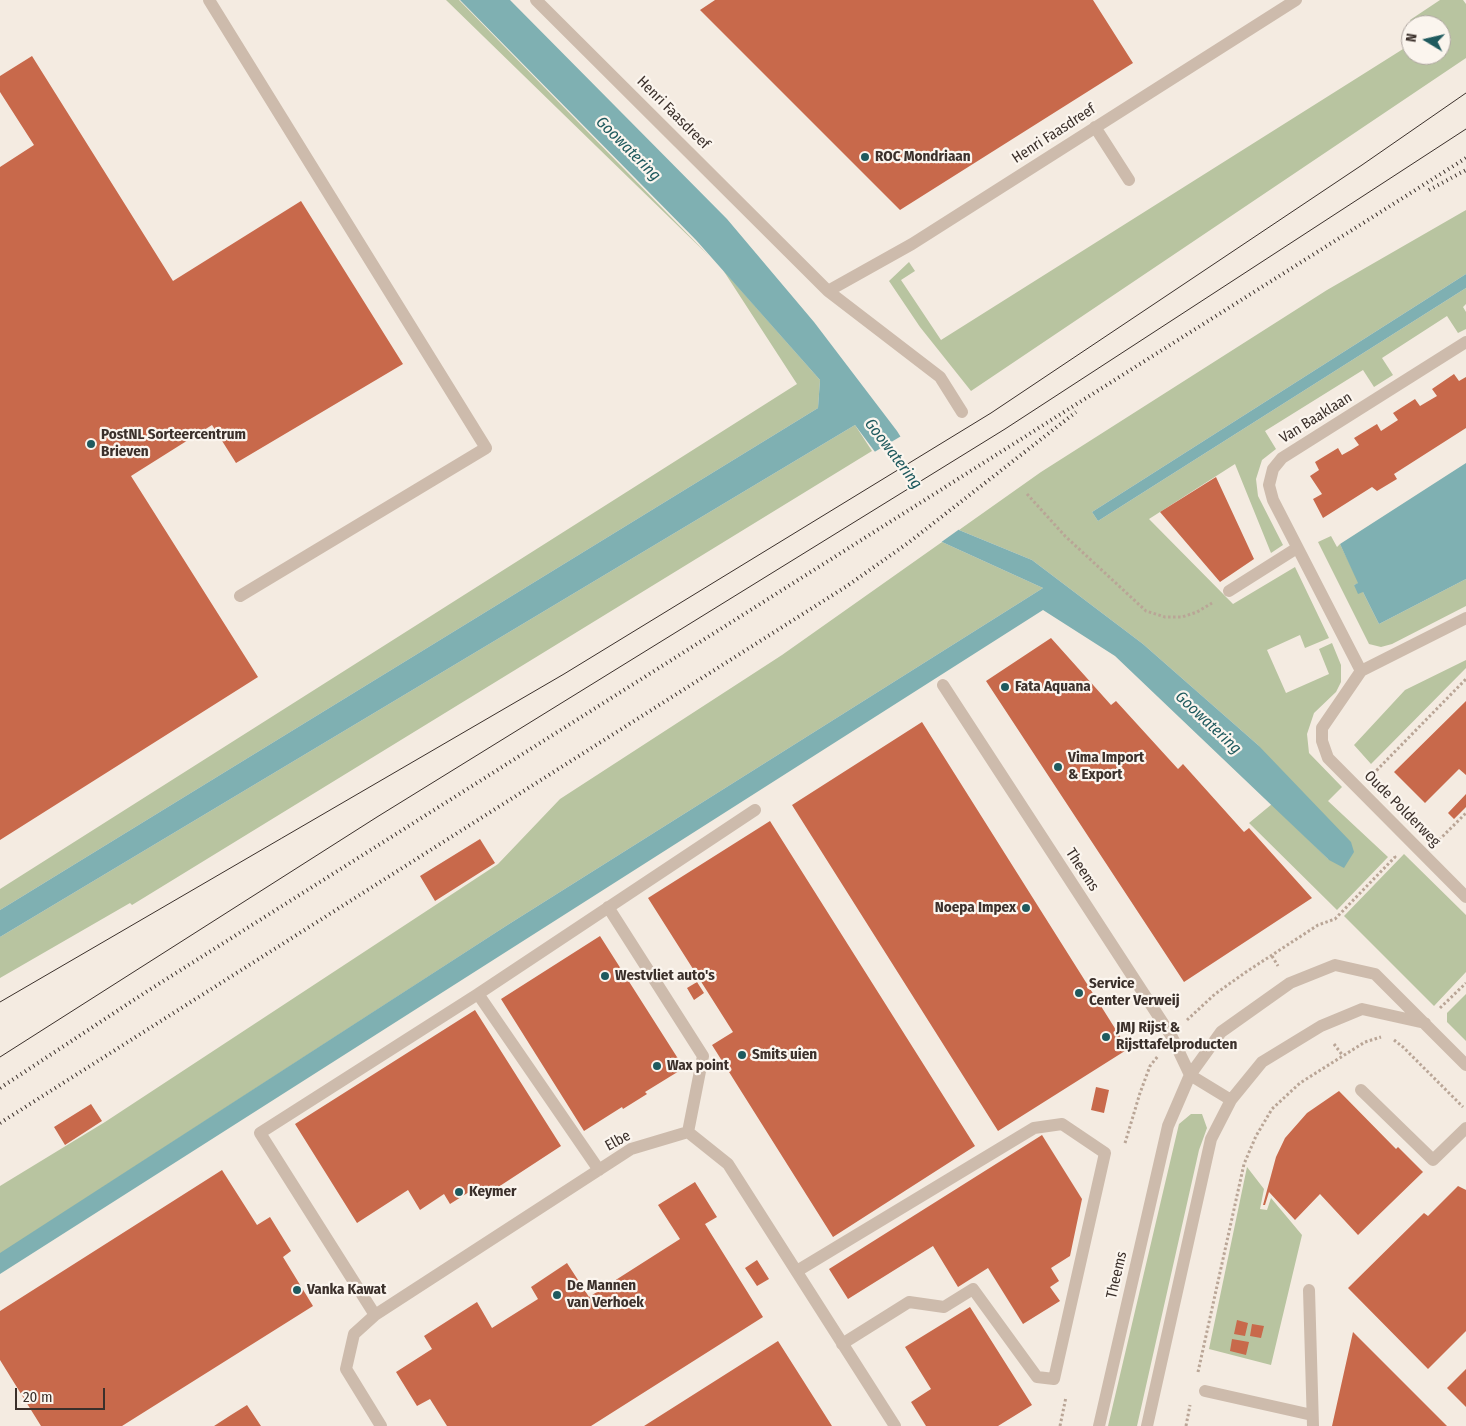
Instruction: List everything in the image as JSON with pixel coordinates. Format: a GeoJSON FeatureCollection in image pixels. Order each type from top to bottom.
{"type":"FeatureCollection","features":[{"type":"Feature","properties":{"kind":"street"},"geometry":{"type":"LineString","coordinates":[[209,0],[486,448],[240,596]]}},
{"type":"Feature","properties":{"kind":"street","name":"Henri Faasdreef"},"geometry":{"type":"LineString","coordinates":[[536,0],[828,291],[940,377],[962,412]]}},
{"type":"Feature","properties":{"kind":"street","name":"Henri Faasdreef"},"geometry":{"type":"LineString","coordinates":[[828,291],[912,244],[1296,0]]}},
{"type":"Feature","properties":{"kind":"street"},"geometry":{"type":"LineString","coordinates":[[1095,127],[1129,180]]}},
{"type":"Feature","properties":{"kind":"street","name":"Van Baaklaan"},"geometry":{"type":"LineString","coordinates":[[1360,670],[1273,500],[1269,485],[1273,469],[1282,458],[1466,342]]}},
{"type":"Feature","properties":{"kind":"street"},"geometry":{"type":"LineString","coordinates":[[1229,591],[1297,548]]}},
{"type":"Feature","properties":{"kind":"street"},"geometry":{"type":"LineString","coordinates":[[1360,670],[1466,618]]}},
{"type":"Feature","properties":{"kind":"street","name":"Oude Polderweg"},"geometry":{"type":"LineString","coordinates":[[1360,670],[1322,728],[1322,741],[1328,758],[1466,897]]}},
{"type":"Feature","properties":{"kind":"street","name":"Theems"},"geometry":{"type":"LineString","coordinates":[[943,685],[1172,1037],[1190,1075]]}},
{"type":"Feature","properties":{"kind":"street"},"geometry":{"type":"LineString","coordinates":[[375,1315],[260,1133],[478,994],[755,810]]}},
{"type":"Feature","properties":{"kind":"street"},"geometry":{"type":"LineString","coordinates":[[608,907],[703,1056],[688,1132],[728,1164],[895,1426]]}},
{"type":"Feature","properties":{"kind":"street","name":"Theems"},"geometry":{"type":"LineString","coordinates":[[1100,1426],[1168,1126],[1190,1075],[1221,1032],[1290,983],[1335,965],[1375,974],[1466,1065]]}},
{"type":"Feature","properties":{"kind":"street"},"geometry":{"type":"LineString","coordinates":[[478,994],[599,1170]]}},
{"type":"Feature","properties":{"kind":"street"},"geometry":{"type":"LineString","coordinates":[[1148,1426],[1211,1139],[1231,1100],[1262,1062],[1321,1026],[1362,1009],[1425,1023]]}},
{"type":"Feature","properties":{"kind":"street"},"geometry":{"type":"LineString","coordinates":[[1190,1075],[1231,1100]]}},
{"type":"Feature","properties":{"kind":"street"},"geometry":{"type":"LineString","coordinates":[[1362,1090],[1433,1160],[1466,1128]]}},
{"type":"Feature","properties":{"kind":"street"},"geometry":{"type":"LineString","coordinates":[[797,1271],[1034,1128],[1062,1124],[1105,1153],[1054,1378],[1036,1377],[973,1289],[944,1307],[909,1302],[842,1344]]}},
{"type":"Feature","properties":{"kind":"street","name":"Elbe"},"geometry":{"type":"LineString","coordinates":[[381,1426],[346,1369],[354,1334],[375,1315],[631,1149],[688,1132]]}},
{"type":"Feature","properties":{"kind":"street"},"geometry":{"type":"LineString","coordinates":[[1205,1391],[1313,1421],[1309,1290]]}},
{"type":"Feature","properties":{"kind":"path"},"geometry":{"type":"LineString","coordinates":[[1027,494],[1065,536],[1146,611],[1164,617],[1182,617],[1197,612],[1229,591]]}},
{"type":"Feature","properties":{"kind":"path"},"geometry":{"type":"LineString","coordinates":[[1425,855],[1466,813]]}},
{"type":"Feature","properties":{"kind":"path"},"geometry":{"type":"LineString","coordinates":[[1425,1023],[1466,982]]}},
{"type":"Feature","properties":{"kind":"path"},"geometry":{"type":"LineString","coordinates":[[1196,1378],[1244,1164],[1256,1136],[1272,1110],[1300,1083],[1365,1042],[1379,1037],[1392,1039],[1404,1047],[1466,1110]]}},
{"type":"Feature","properties":{"kind":"path"},"geometry":{"type":"LineString","coordinates":[[1186,1426],[1192,1397]]}},
{"type":"Feature","properties":{"kind":"green space"},"geometry":{"type":"Polygon","coordinates":[[[446,0],[459,0],[709,256],[446,0]]]}},
{"type":"Feature","properties":{"kind":"green space"},"geometry":{"type":"Polygon","coordinates":[[[1440,0],[1463,0],[1466,4],[1466,58],[971,391],[920,327],[889,281],[909,262],[915,271],[901,280],[941,340],[1401,50],[1401,65],[1451,65],[1451,15],[1418,15],[1440,0]]]}},
{"type":"Feature","properties":{"kind":"green space"},"geometry":{"type":"Polygon","coordinates":[[[1466,210],[1466,274],[1092,512],[1098,521],[1466,288],[1466,304],[1463,307],[1466,312],[1466,329],[1458,333],[1447,316],[1382,358],[1393,375],[1374,387],[1363,370],[1265,431],[1276,449],[1262,460],[1256,479],[1258,496],[1283,545],[1271,553],[1235,464],[1149,519],[1233,604],[1295,567],[1329,638],[1305,648],[1300,635],[1267,650],[1286,693],[1329,674],[1319,649],[1332,643],[1341,665],[1341,682],[1336,692],[1314,713],[1307,734],[1309,753],[1342,787],[1328,801],[1388,857],[1337,910],[1249,823],[1272,804],[1329,860],[1258,745],[1143,644],[1032,560],[959,530],[1041,472],[1327,290],[1466,210]]]}},
{"type":"Feature","properties":{"kind":"green space"},"geometry":{"type":"Polygon","coordinates":[[[723,270],[820,380],[818,408],[0,910],[0,889],[797,384],[723,270]]]}},
{"type":"Feature","properties":{"kind":"green space"},"geometry":{"type":"Polygon","coordinates":[[[855,425],[872,451],[132,905],[130,903],[0,978],[0,937],[855,425]]]}},
{"type":"Feature","properties":{"kind":"green space"},"geometry":{"type":"Polygon","coordinates":[[[1331,536],[1337,547],[1340,544],[1359,583],[1354,585],[1363,592],[1379,624],[1466,579],[1466,606],[1392,644],[1381,647],[1369,644],[1318,542],[1331,536]]]}},
{"type":"Feature","properties":{"kind":"green space"},"geometry":{"type":"Polygon","coordinates":[[[942,542],[1043,588],[509,924],[0,1254],[0,1186],[105,1122],[498,864],[560,799],[782,655],[942,542]]]}},
{"type":"Feature","properties":{"kind":"green space"},"geometry":{"type":"Polygon","coordinates":[[[1466,660],[1466,668],[1371,764],[1354,745],[1405,690],[1466,660]]]}},
{"type":"Feature","properties":{"kind":"green space"},"geometry":{"type":"Polygon","coordinates":[[[1404,854],[1466,915],[1466,972],[1434,1006],[1344,916],[1404,854]]]}},
{"type":"Feature","properties":{"kind":"green space"},"geometry":{"type":"Polygon","coordinates":[[[1466,994],[1466,1041],[1447,1022],[1447,1013],[1466,994]]]}},
{"type":"Feature","properties":{"kind":"green space"},"geometry":{"type":"Polygon","coordinates":[[[1191,1114],[1202,1114],[1207,1128],[1199,1150],[1137,1426],[1108,1426],[1179,1124],[1191,1114]]]}},
{"type":"Feature","properties":{"kind":"green space"},"geometry":{"type":"Polygon","coordinates":[[[1247,1167],[1264,1189],[1260,1209],[1267,1210],[1271,1198],[1302,1235],[1271,1365],[1209,1349],[1247,1167]]]}},
{"type":"Feature","properties":{"kind":"water","name":"Goowatering"},"geometry":{"type":"Polygon","coordinates":[[[460,0],[510,0],[727,219],[814,322],[897,431],[959,530],[1032,560],[1143,644],[1258,745],[1351,842],[1354,852],[1344,868],[1329,860],[1115,656],[1043,610],[0,1274],[0,1253],[509,924],[1043,588],[942,542],[855,425],[0,937],[0,910],[818,408],[820,380],[696,240],[460,0]]]}},
{"type":"Feature","properties":{"kind":"water"},"geometry":{"type":"Polygon","coordinates":[[[1466,274],[1466,288],[1098,521],[1092,512],[1466,274]]]}},
{"type":"Feature","properties":{"kind":"water"},"geometry":{"type":"Polygon","coordinates":[[[1466,463],[1466,579],[1379,624],[1363,592],[1358,594],[1354,585],[1358,583],[1340,544],[1466,463]]]}},
{"type":"Feature","properties":{"kind":"pier"},"geometry":{"type":"Polygon","coordinates":[[[903,435],[961,528],[940,543],[871,454],[903,435]]]}},
{"type":"Feature","properties":{"kind":"building"},"geometry":{"type":"Polygon","coordinates":[[[715,0],[1093,0],[1133,63],[900,210],[700,10],[715,0]]]}},
{"type":"Feature","properties":{"kind":"building","name":"PostNL Sorteercentrum Brieven"},"geometry":{"type":"Polygon","coordinates":[[[32,56],[173,281],[301,201],[403,364],[236,463],[212,425],[131,476],[258,677],[0,840],[0,167],[34,145],[0,92],[0,76],[32,56]]]}},
{"type":"Feature","properties":{"kind":"building"},"geometry":{"type":"Polygon","coordinates":[[[1454,374],[1459,381],[1466,377],[1466,428],[1394,474],[1397,479],[1377,491],[1372,487],[1323,518],[1313,499],[1322,494],[1310,476],[1319,470],[1315,462],[1338,448],[1342,455],[1359,445],[1354,438],[1377,424],[1381,431],[1398,420],[1393,413],[1415,399],[1420,406],[1437,396],[1432,389],[1454,374]]]}},
{"type":"Feature","properties":{"kind":"building"},"geometry":{"type":"Polygon","coordinates":[[[1216,477],[1254,559],[1220,582],[1160,512],[1216,477]]]}},
{"type":"Feature","properties":{"kind":"building"},"geometry":{"type":"Polygon","coordinates":[[[1051,638],[1111,705],[1116,701],[1178,769],[1183,764],[1244,832],[1249,828],[1312,898],[1184,982],[986,681],[1051,638]]]}},
{"type":"Feature","properties":{"kind":"building"},"geometry":{"type":"Polygon","coordinates":[[[1466,701],[1466,775],[1459,769],[1425,803],[1394,772],[1466,701]]]}},
{"type":"Feature","properties":{"kind":"building"},"geometry":{"type":"Polygon","coordinates":[[[922,722],[1128,1049],[998,1131],[792,805],[922,722]]]}},
{"type":"Feature","properties":{"kind":"building"},"geometry":{"type":"Polygon","coordinates":[[[1466,794],[1466,807],[1454,819],[1448,813],[1466,794]]]}},
{"type":"Feature","properties":{"kind":"building"},"geometry":{"type":"Polygon","coordinates":[[[770,821],[975,1146],[833,1237],[712,1045],[733,1032],[648,898],[770,821]]]}},
{"type":"Feature","properties":{"kind":"building"},"geometry":{"type":"Polygon","coordinates":[[[480,839],[495,863],[435,901],[420,876],[480,839]]]}},
{"type":"Feature","properties":{"kind":"building"},"geometry":{"type":"Polygon","coordinates":[[[600,936],[684,1068],[645,1092],[647,1094],[584,1131],[501,999],[600,936]]]}},
{"type":"Feature","properties":{"kind":"building"},"geometry":{"type":"Polygon","coordinates":[[[697,982],[704,993],[694,1000],[687,988],[697,982]]]}},
{"type":"Feature","properties":{"kind":"building"},"geometry":{"type":"Polygon","coordinates":[[[475,1010],[561,1146],[483,1197],[477,1187],[450,1204],[444,1194],[420,1210],[408,1190],[357,1223],[295,1124],[475,1010]]]}},
{"type":"Feature","properties":{"kind":"building"},"geometry":{"type":"Polygon","coordinates":[[[1096,1087],[1109,1090],[1104,1113],[1091,1110],[1096,1087]]]}},
{"type":"Feature","properties":{"kind":"building"},"geometry":{"type":"Polygon","coordinates":[[[1339,1091],[1396,1149],[1398,1147],[1423,1172],[1358,1235],[1320,1194],[1295,1220],[1269,1192],[1265,1205],[1263,1205],[1276,1157],[1285,1138],[1307,1113],[1339,1091]]]}},
{"type":"Feature","properties":{"kind":"building"},"geometry":{"type":"Polygon","coordinates":[[[91,1104],[102,1121],[65,1145],[54,1127],[91,1104]]]}},
{"type":"Feature","properties":{"kind":"building"},"geometry":{"type":"Polygon","coordinates":[[[1042,1135],[1082,1199],[1070,1256],[1051,1268],[1059,1281],[1050,1287],[1060,1301],[1023,1324],[988,1268],[958,1287],[933,1246],[848,1299],[829,1269],[1042,1135]]]}},
{"type":"Feature","properties":{"kind":"building"},"geometry":{"type":"Polygon","coordinates":[[[222,1170],[257,1225],[270,1217],[291,1251],[283,1257],[313,1306],[122,1426],[41,1426],[0,1360],[0,1311],[222,1170]]]}},
{"type":"Feature","properties":{"kind":"building"},"geometry":{"type":"Polygon","coordinates":[[[695,1182],[717,1217],[705,1224],[763,1317],[591,1426],[447,1426],[430,1399],[417,1406],[396,1372],[432,1349],[424,1336],[477,1302],[492,1328],[538,1299],[531,1287],[567,1263],[589,1297],[680,1239],[658,1205],[695,1182]]]}},
{"type":"Feature","properties":{"kind":"building"},"geometry":{"type":"Polygon","coordinates":[[[1458,1186],[1466,1190],[1466,1331],[1428,1369],[1348,1288],[1424,1213],[1428,1216],[1458,1186]]]}},
{"type":"Feature","properties":{"kind":"building"},"geometry":{"type":"Polygon","coordinates":[[[757,1260],[769,1279],[757,1286],[745,1268],[757,1260]]]}},
{"type":"Feature","properties":{"kind":"building"},"geometry":{"type":"Polygon","coordinates":[[[970,1307],[1032,1405],[998,1426],[926,1426],[911,1402],[931,1389],[905,1347],[970,1307]]]}},
{"type":"Feature","properties":{"kind":"building"},"geometry":{"type":"Polygon","coordinates":[[[1237,1320],[1248,1323],[1245,1336],[1234,1334],[1237,1320]]]}},
{"type":"Feature","properties":{"kind":"building"},"geometry":{"type":"Polygon","coordinates":[[[1252,1324],[1264,1326],[1261,1338],[1250,1336],[1252,1324]]]}},
{"type":"Feature","properties":{"kind":"building"},"geometry":{"type":"Polygon","coordinates":[[[1353,1332],[1447,1426],[1332,1426],[1353,1332]]]}},
{"type":"Feature","properties":{"kind":"building"},"geometry":{"type":"Polygon","coordinates":[[[1232,1339],[1249,1342],[1246,1355],[1230,1351],[1232,1339]]]}},
{"type":"Feature","properties":{"kind":"building"},"geometry":{"type":"Polygon","coordinates":[[[778,1341],[832,1426],[644,1426],[778,1341]]]}},
{"type":"Feature","properties":{"kind":"building"},"geometry":{"type":"Polygon","coordinates":[[[1466,1369],[1466,1407],[1447,1388],[1466,1369]]]}},
{"type":"Feature","properties":{"kind":"building"},"geometry":{"type":"Polygon","coordinates":[[[247,1405],[261,1426],[214,1426],[231,1415],[247,1405]]]}},
{"type":"Feature","properties":{"kind":"tram line"},"geometry":{"type":"LineString","coordinates":[[0,1002],[564,674],[991,413],[1362,165],[1466,93]]}},
{"type":"Feature","properties":{"kind":"tram line"},"geometry":{"type":"LineString","coordinates":[[0,1057],[377,817],[1005,429],[1466,129]]}},
{"type":"Feature","properties":{"kind":"railway"},"geometry":{"type":"LineString","coordinates":[[0,1088],[146,992],[1466,158]]}},
{"type":"Feature","properties":{"kind":"railway"},"geometry":{"type":"LineString","coordinates":[[1429,190],[1466,170]]}},
{"type":"Feature","properties":{"kind":"railway"},"geometry":{"type":"LineString","coordinates":[[0,1123],[847,586],[908,543],[1076,412]]}},
{"type":"Feature","properties":{"kind":"place","name":"ROC Mondriaan"},"geometry":{"type":"Point","coordinates":[865,157]}},
{"type":"Feature","properties":{"kind":"place","name":"PostNL Sorteercentrum Brieven"},"geometry":{"type":"Point","coordinates":[91,444]}},
{"type":"Feature","properties":{"kind":"place","name":"Fata Aquana"},"geometry":{"type":"Point","coordinates":[1005,687]}},
{"type":"Feature","properties":{"kind":"place","name":"Vima Import & Export"},"geometry":{"type":"Point","coordinates":[1058,767]}},
{"type":"Feature","properties":{"kind":"place","name":"Noepa Impex"},"geometry":{"type":"Point","coordinates":[1026,908]}},
{"type":"Feature","properties":{"kind":"place","name":"Westvliet auto's"},"geometry":{"type":"Point","coordinates":[605,976]}},
{"type":"Feature","properties":{"kind":"place","name":"Service Center Verweij"},"geometry":{"type":"Point","coordinates":[1079,993]}},
{"type":"Feature","properties":{"kind":"place","name":"JMJ Rijst & Rijsttafelproducten"},"geometry":{"type":"Point","coordinates":[1106,1037]}},
{"type":"Feature","properties":{"kind":"place","name":"Smits uien"},"geometry":{"type":"Point","coordinates":[742,1055]}},
{"type":"Feature","properties":{"kind":"place","name":"Wax point"},"geometry":{"type":"Point","coordinates":[657,1066]}},
{"type":"Feature","properties":{"kind":"place","name":"Keymer"},"geometry":{"type":"Point","coordinates":[459,1192]}},
{"type":"Feature","properties":{"kind":"place","name":"Vanka Kawat"},"geometry":{"type":"Point","coordinates":[297,1290]}},
{"type":"Feature","properties":{"kind":"place","name":"De Mannen van Verhoek"},"geometry":{"type":"Point","coordinates":[557,1295]}}]}
